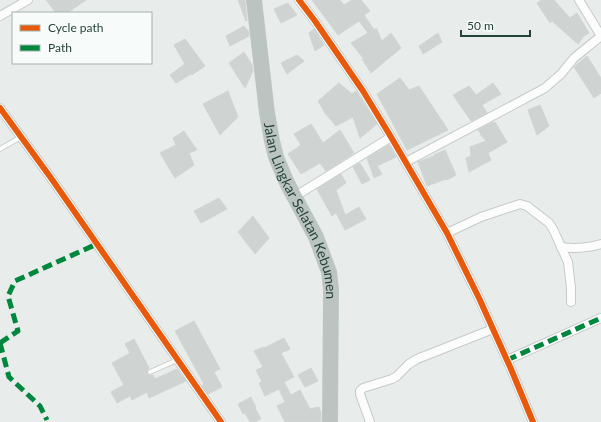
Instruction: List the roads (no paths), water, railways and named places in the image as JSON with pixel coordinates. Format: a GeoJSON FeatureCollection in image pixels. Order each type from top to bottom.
{"type":"FeatureCollection","features":[{"type":"Feature","properties":{"kind":"highway","name":"Jalan Lingkar Selatan Kebumen"},"geometry":{"type":"LineString","coordinates":[[254,0],[267,113],[276,156],[286,183],[316,237],[329,272],[331,289],[330,422]]}},
{"type":"Feature","properties":{"kind":"street"},"geometry":{"type":"LineString","coordinates":[[0,16],[28,0]]}},
{"type":"Feature","properties":{"kind":"street"},"geometry":{"type":"LineString","coordinates":[[299,0],[363,91],[447,232],[493,329],[533,422]]}},
{"type":"Feature","properties":{"kind":"street"},"geometry":{"type":"LineString","coordinates":[[406,162],[545,88],[561,74],[574,58],[601,36],[579,0]]}},
{"type":"Feature","properties":{"kind":"street"},"geometry":{"type":"LineString","coordinates":[[0,108],[221,422]]}},
{"type":"Feature","properties":{"kind":"street"},"geometry":{"type":"LineString","coordinates":[[294,197],[391,137]]}},
{"type":"Feature","properties":{"kind":"street"},"geometry":{"type":"LineString","coordinates":[[447,232],[481,217],[524,204],[551,226],[561,246],[568,262],[570,272],[571,302]]}},
{"type":"Feature","properties":{"kind":"street"},"geometry":{"type":"LineString","coordinates":[[561,246],[572,248],[589,247],[601,244]]}},
{"type":"Feature","properties":{"kind":"street"},"geometry":{"type":"LineString","coordinates":[[507,360],[601,318]]}},
{"type":"Feature","properties":{"kind":"street"},"geometry":{"type":"LineString","coordinates":[[370,422],[360,394],[360,391],[363,388],[397,376],[409,364],[417,359],[493,329]]}},
{"type":"Feature","properties":{"kind":"lane"},"geometry":{"type":"LineString","coordinates":[[0,149],[21,137]]}},
{"type":"Feature","properties":{"kind":"lane"},"geometry":{"type":"LineString","coordinates":[[150,372],[177,360]]}}]}
